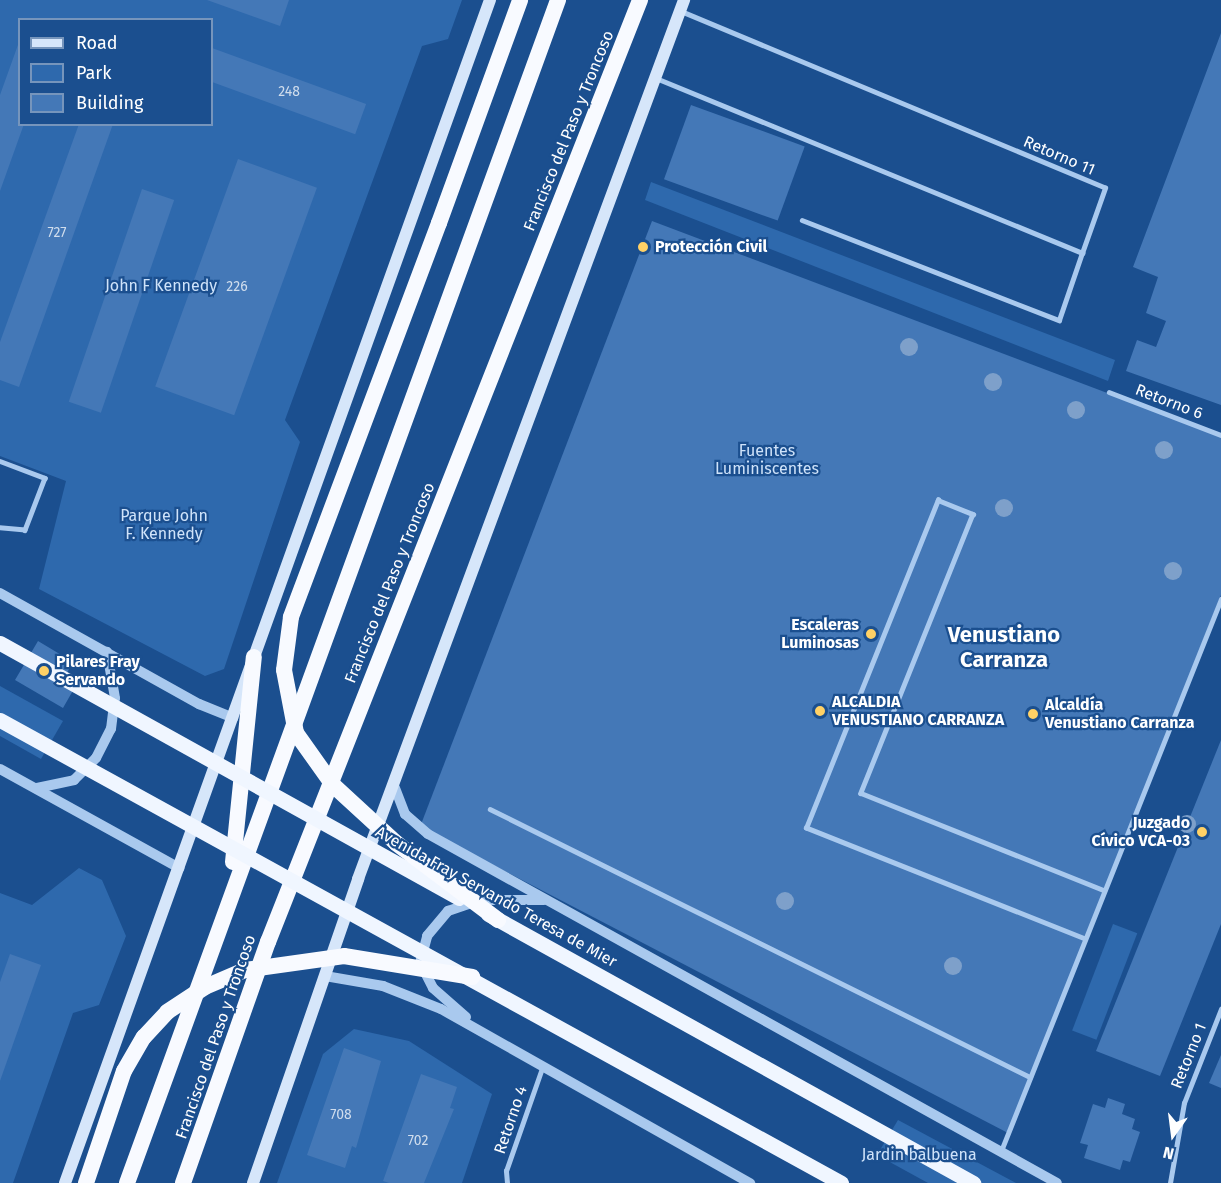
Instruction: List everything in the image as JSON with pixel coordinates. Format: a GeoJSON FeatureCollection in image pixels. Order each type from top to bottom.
{"type":"FeatureCollection","features":[{"type":"Feature","properties":{"kind":"highway"},"geometry":{"type":"LineString","coordinates":[[498,920],[396,843],[333,785],[296,733],[284,670],[291,617],[520,0]]}},
{"type":"Feature","properties":{"kind":"highway","name":"Francisco del Paso y Troncoso"},"geometry":{"type":"LineString","coordinates":[[127,1183],[558,0]]}},
{"type":"Feature","properties":{"kind":"highway","name":"Francisco del Paso y Troncoso"},"geometry":{"type":"LineString","coordinates":[[183,1183],[268,942],[640,0]]}},
{"type":"Feature","properties":{"kind":"highway"},"geometry":{"type":"LineString","coordinates":[[229,904],[254,657]]}},
{"type":"Feature","properties":{"kind":"highway"},"geometry":{"type":"LineString","coordinates":[[86,1183],[124,1071],[144,1037],[167,1012],[205,987],[245,970],[344,956],[472,977]]}},
{"type":"Feature","properties":{"kind":"main road"},"geometry":{"type":"LineString","coordinates":[[64,1183],[490,0]]}},
{"type":"Feature","properties":{"kind":"main road"},"geometry":{"type":"LineString","coordinates":[[253,1183],[325,976],[682,6]]}},
{"type":"Feature","properties":{"kind":"main road","name":"Avenida Fray Servando Teresa de Mier"},"geometry":{"type":"LineString","coordinates":[[0,643],[973,1183]]}},
{"type":"Feature","properties":{"kind":"main road"},"geometry":{"type":"LineString","coordinates":[[0,720],[472,977],[841,1183]]}},
{"type":"Feature","properties":{"kind":"street"},"geometry":{"type":"LineString","coordinates":[[0,593],[233,718]]}},
{"type":"Feature","properties":{"kind":"street"},"geometry":{"type":"LineString","coordinates":[[37,788],[74,780],[96,758],[111,729],[115,698],[107,652]]}},
{"type":"Feature","properties":{"kind":"street"},"geometry":{"type":"LineString","coordinates":[[0,769],[179,868]]}},
{"type":"Feature","properties":{"kind":"street","name":"Avenida Fray Servando Teresa de Mier"},"geometry":{"type":"LineString","coordinates":[[395,788],[405,814],[428,834],[1057,1183]]}},
{"type":"Feature","properties":{"kind":"street"},"geometry":{"type":"LineString","coordinates":[[498,1042],[433,988],[420,963],[427,936],[448,911],[480,900],[547,900]]}},
{"type":"Feature","properties":{"kind":"street"},"geometry":{"type":"LineString","coordinates":[[325,976],[383,986],[441,1009],[743,1181]]}},
{"type":"Feature","properties":{"kind":"lane","name":"Retorno 11"},"geometry":{"type":"LineString","coordinates":[[682,6],[1105,188],[1082,253]]}},
{"type":"Feature","properties":{"kind":"lane"},"geometry":{"type":"LineString","coordinates":[[656,78],[1082,253],[1059,320],[802,220]]}},
{"type":"Feature","properties":{"kind":"lane","name":"Retorno 6"},"geometry":{"type":"LineString","coordinates":[[1109,392],[1221,435]]}},
{"type":"Feature","properties":{"kind":"lane"},"geometry":{"type":"LineString","coordinates":[[0,461],[45,478],[25,530],[0,528]]}},
{"type":"Feature","properties":{"kind":"lane"},"geometry":{"type":"LineString","coordinates":[[1085,939],[806,828],[938,500],[973,514],[861,793],[1104,890]]}},
{"type":"Feature","properties":{"kind":"lane"},"geometry":{"type":"LineString","coordinates":[[1001,1151],[1221,599]]}},
{"type":"Feature","properties":{"kind":"lane"},"geometry":{"type":"LineString","coordinates":[[490,809],[1030,1077]]}},
{"type":"Feature","properties":{"kind":"lane","name":"Retorno 1"},"geometry":{"type":"LineString","coordinates":[[1170,1183],[1184,1103],[1221,1009]]}},
{"type":"Feature","properties":{"kind":"lane","name":"Retorno 4"},"geometry":{"type":"LineString","coordinates":[[507,1183],[506,1171],[543,1066]]}},
{"type":"Feature","properties":{"kind":"green space","name":"John F Kennedy"},"geometry":{"type":"Polygon","coordinates":[[[0,0],[462,0],[448,39],[422,46],[285,420],[300,442],[224,669],[205,676],[39,589],[66,481],[0,456],[0,0]]]}},
{"type":"Feature","properties":{"kind":"green space"},"geometry":{"type":"Polygon","coordinates":[[[651,182],[1115,360],[1108,381],[645,200],[651,182]]]}},
{"type":"Feature","properties":{"kind":"green space"},"geometry":{"type":"Polygon","coordinates":[[[0,686],[63,721],[41,759],[0,736],[0,686]]]}},
{"type":"Feature","properties":{"kind":"green space"},"geometry":{"type":"Polygon","coordinates":[[[79,868],[102,880],[126,936],[99,1005],[73,1013],[13,1183],[0,1183],[0,893],[32,905],[79,868]]]}},
{"type":"Feature","properties":{"kind":"green space"},"geometry":{"type":"Polygon","coordinates":[[[1113,924],[1137,933],[1096,1040],[1072,1030],[1113,924]]]}},
{"type":"Feature","properties":{"kind":"green space"},"geometry":{"type":"Polygon","coordinates":[[[354,1029],[409,1041],[492,1094],[462,1183],[277,1183],[323,1054],[354,1029]]]}},
{"type":"Feature","properties":{"kind":"green space","name":"Jardin balbuena"},"geometry":{"type":"Polygon","coordinates":[[[898,1120],[1016,1183],[928,1183],[877,1155],[898,1120]]]}},
{"type":"Feature","properties":{"kind":"building"},"geometry":{"type":"Polygon","coordinates":[[[207,0],[289,0],[280,26],[207,0]]]}},
{"type":"Feature","properties":{"kind":"building"},"geometry":{"type":"Polygon","coordinates":[[[1221,33],[1221,405],[1126,371],[1137,340],[1156,347],[1166,321],[1146,313],[1158,277],[1133,267],[1221,33]]]}},
{"type":"Feature","properties":{"kind":"building"},"geometry":{"type":"Polygon","coordinates":[[[18,45],[18,126],[23,126],[0,191],[0,95],[18,45]]]}},
{"type":"Feature","properties":{"kind":"building"},"geometry":{"type":"Polygon","coordinates":[[[213,48],[366,104],[355,134],[213,82],[213,48]]]}},
{"type":"Feature","properties":{"kind":"building"},"geometry":{"type":"Polygon","coordinates":[[[691,105],[805,146],[778,221],[664,179],[691,105]]]}},
{"type":"Feature","properties":{"kind":"building"},"geometry":{"type":"Polygon","coordinates":[[[78,126],[112,126],[19,387],[0,380],[0,342],[78,126]]]}},
{"type":"Feature","properties":{"kind":"building"},"geometry":{"type":"Polygon","coordinates":[[[238,159],[317,188],[234,415],[155,386],[238,159]]]}},
{"type":"Feature","properties":{"kind":"building"},"geometry":{"type":"Polygon","coordinates":[[[142,189],[174,200],[101,413],[69,402],[142,189]]]}},
{"type":"Feature","properties":{"kind":"building","name":"ALCALDIA VENUSTIANO CARRANZA"},"geometry":{"type":"Polygon","coordinates":[[[652,221],[1221,436],[1221,595],[1008,1133],[420,827],[652,221]]]}},
{"type":"Feature","properties":{"kind":"building","name":"Pilares Fray Servando"},"geometry":{"type":"Polygon","coordinates":[[[38,641],[73,662],[63,680],[75,687],[63,708],[15,680],[38,641]]]}},
{"type":"Feature","properties":{"kind":"building","name":"Juzgado Cívico VCA-03"},"geometry":{"type":"Polygon","coordinates":[[[1221,740],[1221,924],[1160,1076],[1096,1051],[1221,740]]]}},
{"type":"Feature","properties":{"kind":"building"},"geometry":{"type":"Polygon","coordinates":[[[10,954],[41,965],[0,1081],[0,982],[10,954]]]}},
{"type":"Feature","properties":{"kind":"building"},"geometry":{"type":"Polygon","coordinates":[[[344,1048],[381,1061],[356,1148],[352,1146],[345,1168],[307,1155],[344,1048]]]}},
{"type":"Feature","properties":{"kind":"building"},"geometry":{"type":"Polygon","coordinates":[[[1221,1055],[1221,1088],[1209,1083],[1221,1055]]]}},
{"type":"Feature","properties":{"kind":"building"},"geometry":{"type":"Polygon","coordinates":[[[421,1074],[457,1087],[450,1108],[454,1109],[424,1183],[389,1183],[383,1181],[421,1074]]]}},
{"type":"Feature","properties":{"kind":"building"},"geometry":{"type":"Polygon","coordinates":[[[1108,1098],[1125,1104],[1122,1114],[1135,1119],[1132,1129],[1140,1132],[1130,1162],[1123,1160],[1120,1170],[1084,1158],[1088,1145],[1080,1143],[1093,1104],[1105,1108],[1108,1098]]]}},
{"type":"Feature","properties":{"kind":"place","name":"Protección Civil"},"geometry":{"type":"Point","coordinates":[643,247]}},
{"type":"Feature","properties":{"kind":"place","name":"Escaleras Luminosas"},"geometry":{"type":"Point","coordinates":[871,634]}},
{"type":"Feature","properties":{"kind":"place","name":"Pilares Fray Servando"},"geometry":{"type":"Point","coordinates":[44,671]}},
{"type":"Feature","properties":{"kind":"place","name":"ALCALDIA VENUSTIANO CARRANZA"},"geometry":{"type":"Point","coordinates":[820,711]}},
{"type":"Feature","properties":{"kind":"place","name":"Alcaldía Venustiano Carranza"},"geometry":{"type":"Point","coordinates":[1033,714]}},
{"type":"Feature","properties":{"kind":"place","name":"Juzgado Cívico VCA-03"},"geometry":{"type":"Point","coordinates":[1202,832]}},
{"type":"Feature","properties":{"kind":"district","name":"Venustiano Carranza"},"geometry":{"type":"Point","coordinates":[1004,646]}},
{"type":"Feature","properties":{"kind":"park label","name":"Fuentes Luminiscentes"},"geometry":{"type":"Point","coordinates":[767,460]}},
{"type":"Feature","properties":{"kind":"park label","name":"Parque John F. Kennedy"},"geometry":{"type":"Point","coordinates":[164,525]}}]}
